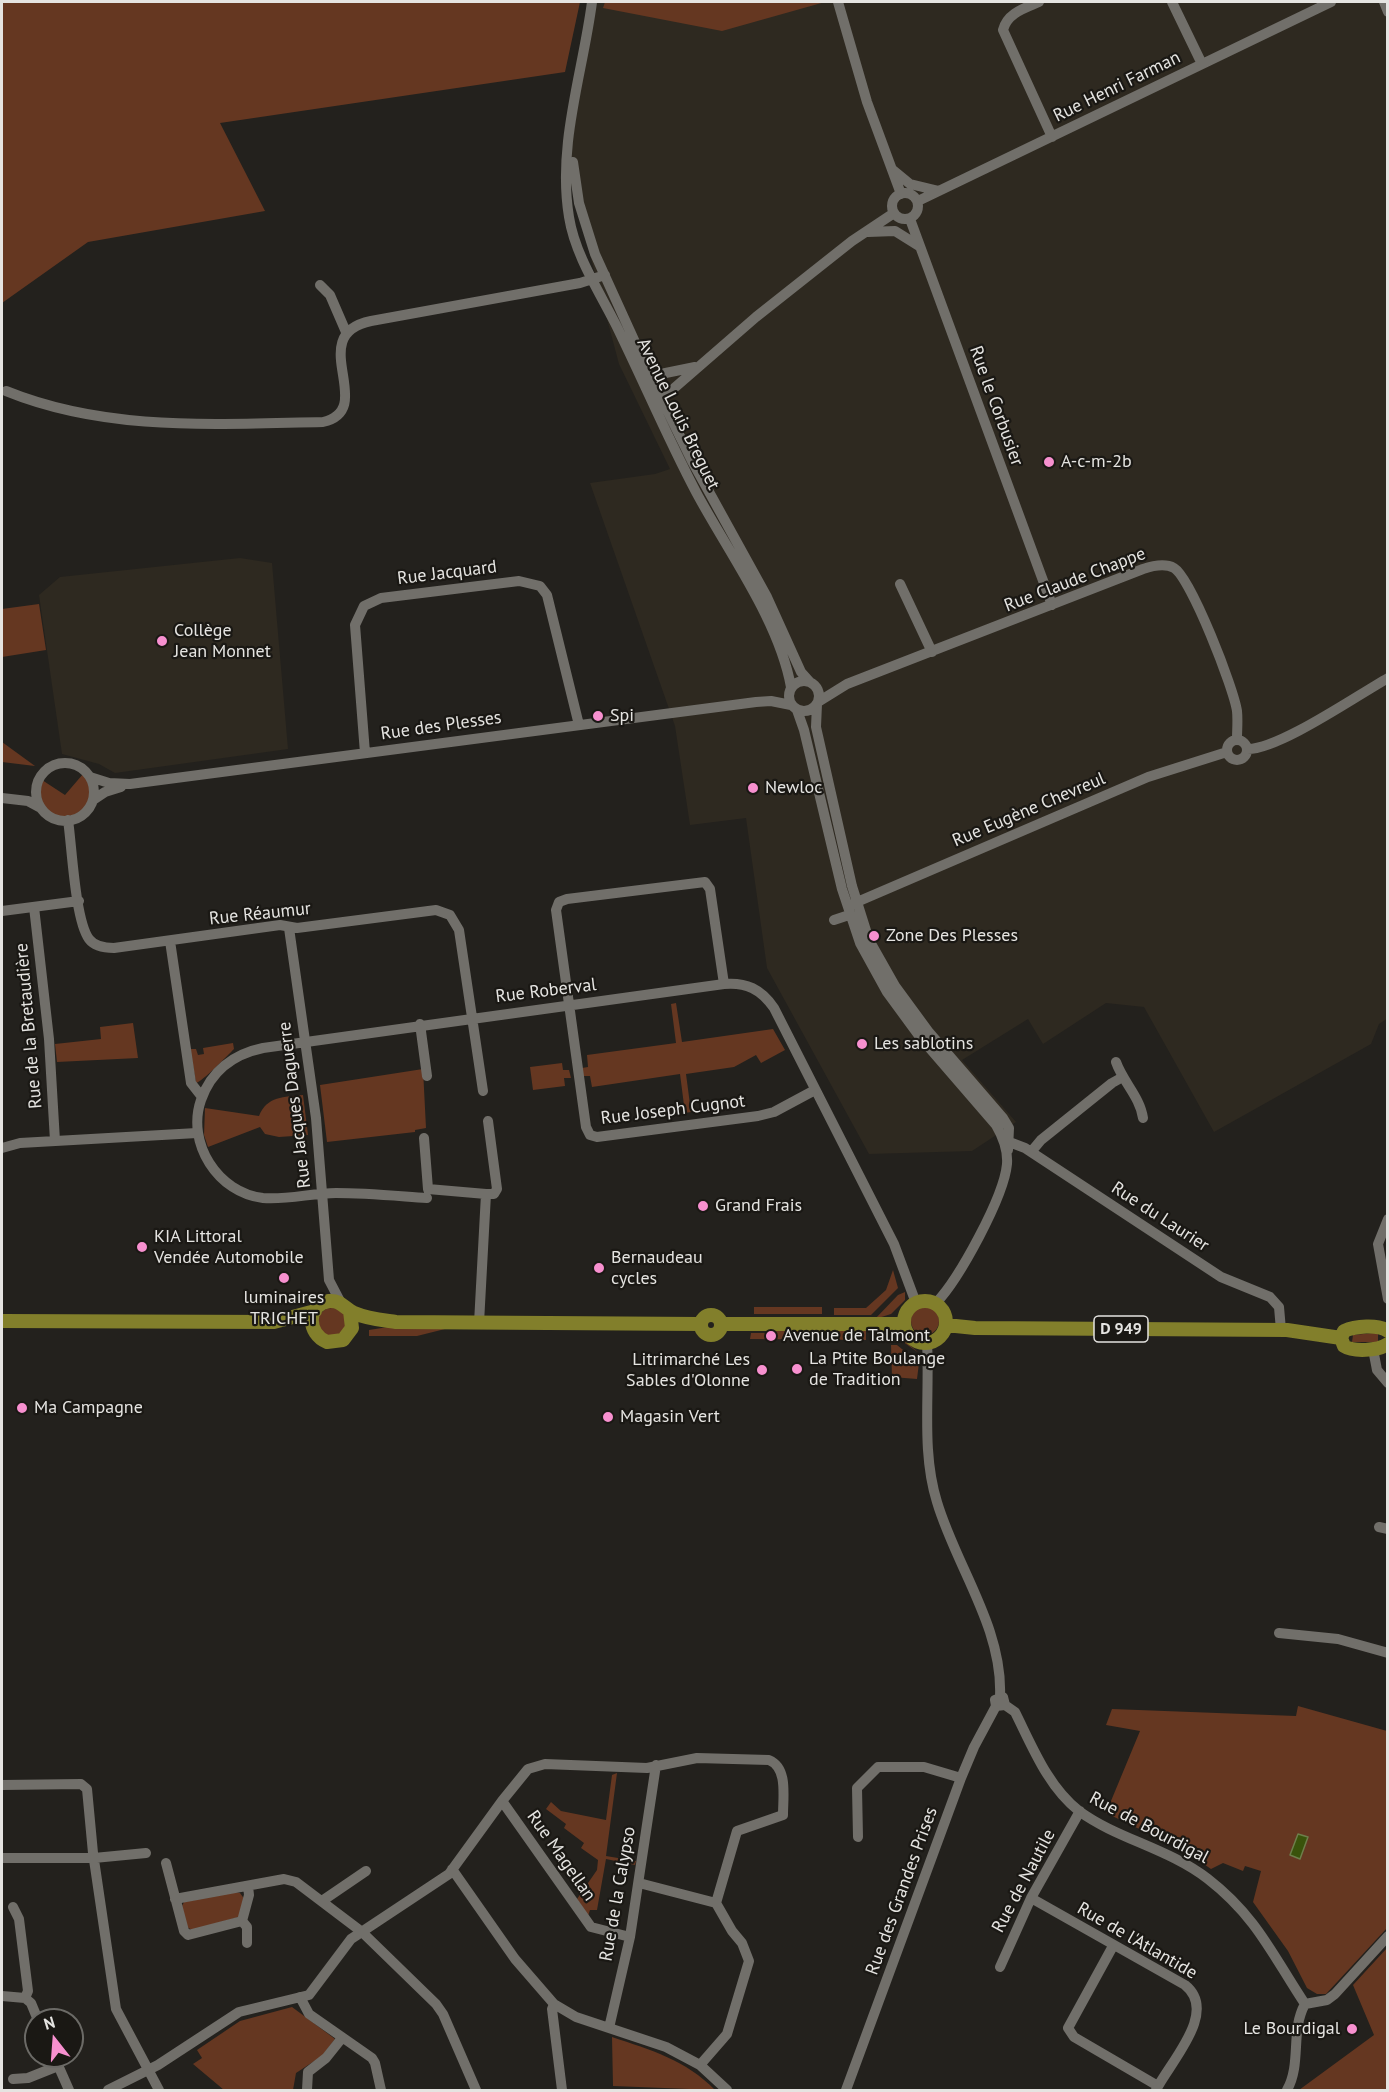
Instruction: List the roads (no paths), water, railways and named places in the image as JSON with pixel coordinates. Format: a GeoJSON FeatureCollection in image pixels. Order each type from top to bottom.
{"type":"FeatureCollection","features":[{"type":"Feature","properties":{"kind":"main road"},"geometry":{"type":"LineString","coordinates":[[274,1322],[331,1301],[367,1318],[396,1322],[700,1324],[705,1316],[712,1314],[721,1324],[904,1324]]}},
{"type":"Feature","properties":{"kind":"main road"},"geometry":{"type":"LineString","coordinates":[[928,1301],[936,1303],[943,1310],[946,1325],[940,1337],[927,1342],[914,1339],[904,1324],[906,1314],[916,1303],[928,1301]]}},
{"type":"Feature","properties":{"kind":"main road"},"geometry":{"type":"LineString","coordinates":[[314,1333],[311,1322],[318,1307]]}},
{"type":"Feature","properties":{"kind":"main road"},"geometry":{"type":"LineString","coordinates":[[2,1321],[274,1322],[314,1333],[322,1340],[332,1343],[343,1340],[350,1333],[353,1322],[345,1307]]}},
{"type":"Feature","properties":{"kind":"main road"},"geometry":{"type":"LineString","coordinates":[[350,1333],[396,1322]]}},
{"type":"Feature","properties":{"kind":"main road","name":"D 949"},"geometry":{"type":"LineString","coordinates":[[946,1325],[975,1328],[1281,1330],[1341,1338]]}},
{"type":"Feature","properties":{"kind":"main road"},"geometry":{"type":"LineString","coordinates":[[1386,1327],[1347,1329],[1341,1338],[1347,1348],[1373,1349],[1388,1344]]}},
{"type":"Feature","properties":{"kind":"street","name":"Avenue Louis Breguet"},"geometry":{"type":"LineString","coordinates":[[592,2],[574,98],[567,165],[568,214],[593,280],[646,377]]}},
{"type":"Feature","properties":{"kind":"street"},"geometry":{"type":"LineString","coordinates":[[838,2],[867,102],[901,194]]}},
{"type":"Feature","properties":{"kind":"street"},"geometry":{"type":"LineString","coordinates":[[1039,2],[1014,14],[1004,24],[1003,30],[1052,137]]}},
{"type":"Feature","properties":{"kind":"street"},"geometry":{"type":"LineString","coordinates":[[1172,2],[1202,64]]}},
{"type":"Feature","properties":{"kind":"street","name":"Rue Henri Farman"},"geometry":{"type":"LineString","coordinates":[[918,201],[1331,2]]}},
{"type":"Feature","properties":{"kind":"street"},"geometry":{"type":"LineString","coordinates":[[1384,2],[1388,12]]}},
{"type":"Feature","properties":{"kind":"street","name":"Avenue Louis Breguet"},"geometry":{"type":"LineString","coordinates":[[570,147],[581,212],[682,466],[767,622],[786,664],[791,688]]}},
{"type":"Feature","properties":{"kind":"street"},"geometry":{"type":"LineString","coordinates":[[891,167],[910,184],[939,191]]}},
{"type":"Feature","properties":{"kind":"street"},"geometry":{"type":"LineString","coordinates":[[901,194],[912,195],[918,201],[918,210],[910,219],[900,219],[894,213],[893,201],[901,194]]}},
{"type":"Feature","properties":{"kind":"street"},"geometry":{"type":"LineString","coordinates":[[658,403],[698,366],[864,232],[894,213]]}},
{"type":"Feature","properties":{"kind":"street","name":"Rue le Corbusier"},"geometry":{"type":"LineString","coordinates":[[910,219],[1052,605]]}},
{"type":"Feature","properties":{"kind":"street"},"geometry":{"type":"LineString","coordinates":[[864,232],[895,231],[921,249]]}},
{"type":"Feature","properties":{"kind":"street"},"geometry":{"type":"LineString","coordinates":[[6,391],[41,405],[136,421],[174,424],[323,422],[334,417],[345,399],[340,342],[346,332],[365,322],[593,280],[605,275]]}},
{"type":"Feature","properties":{"kind":"street"},"geometry":{"type":"LineString","coordinates":[[320,285],[330,295],[346,332]]}},
{"type":"Feature","properties":{"kind":"street"},"geometry":{"type":"LineString","coordinates":[[646,377],[698,366]]}},
{"type":"Feature","properties":{"kind":"street","name":"Avenue Louis Breguet"},"geometry":{"type":"LineString","coordinates":[[658,403],[766,597],[801,672],[811,683]]}},
{"type":"Feature","properties":{"kind":"street","name":"Rue Claude Chappe"},"geometry":{"type":"LineString","coordinates":[[817,703],[848,684],[1143,569],[1161,566],[1172,567],[1187,581],[1193,593],[1234,699],[1237,739]]}},
{"type":"Feature","properties":{"kind":"street","name":"Rue Jacquard"},"geometry":{"type":"LineString","coordinates":[[365,753],[355,625],[364,606],[381,598],[519,581],[540,586],[547,595],[579,725]]}},
{"type":"Feature","properties":{"kind":"street"},"geometry":{"type":"LineString","coordinates":[[900,584],[932,652]]}},
{"type":"Feature","properties":{"kind":"street"},"geometry":{"type":"LineString","coordinates":[[1247,749],[1262,748],[1285,738],[1388,678]]}},
{"type":"Feature","properties":{"kind":"street"},"geometry":{"type":"LineString","coordinates":[[851,908],[816,727],[818,690],[811,683],[800,681],[791,688],[788,697],[794,708],[860,943],[887,992],[920,1037],[1007,1140],[1007,1156],[999,1192],[958,1276],[936,1303]]}},
{"type":"Feature","properties":{"kind":"street","name":"Rue Claude Chappe"},"geometry":{"type":"LineString","coordinates":[[811,683],[820,686],[848,684]]}},
{"type":"Feature","properties":{"kind":"street","name":"Rue des Plesses"},"geometry":{"type":"LineString","coordinates":[[756,702],[791,688]]}},
{"type":"Feature","properties":{"kind":"street","name":"Rue des Plesses"},"geometry":{"type":"LineString","coordinates":[[93,800],[105,792],[130,784],[365,753],[756,702],[771,701],[794,708]]}},
{"type":"Feature","properties":{"kind":"street"},"geometry":{"type":"LineString","coordinates":[[794,708],[810,710],[817,703]]}},
{"type":"Feature","properties":{"kind":"street"},"geometry":{"type":"LineString","coordinates":[[1237,739],[1245,744],[1247,749],[1244,756],[1238,760],[1229,757],[1227,752],[1229,743],[1237,739]]}},
{"type":"Feature","properties":{"kind":"street","name":"Rue Eugène Chevreul"},"geometry":{"type":"LineString","coordinates":[[834,920],[851,908],[1057,814],[1148,777],[1227,752]]}},
{"type":"Feature","properties":{"kind":"street"},"geometry":{"type":"LineString","coordinates":[[61,764],[80,767],[90,777],[93,786],[93,800],[81,816],[68,820],[54,818],[28,801],[2,797],[24,793],[38,783],[49,769],[61,764]]}},
{"type":"Feature","properties":{"kind":"street","name":"Rue des Plesses"},"geometry":{"type":"LineString","coordinates":[[90,777],[109,783],[130,784]]}},
{"type":"Feature","properties":{"kind":"street"},"geometry":{"type":"LineString","coordinates":[[38,783],[37,797],[42,809]]}},
{"type":"Feature","properties":{"kind":"street","name":"Rue Réaumur"},"geometry":{"type":"LineString","coordinates":[[68,820],[84,929],[91,942],[96,945],[114,948],[280,925],[289,928],[443,911],[456,921],[459,930],[471,1017]]}},
{"type":"Feature","properties":{"kind":"street"},"geometry":{"type":"LineString","coordinates":[[569,1005],[556,910],[559,902],[700,881],[709,885],[724,984]]}},
{"type":"Feature","properties":{"kind":"street"},"geometry":{"type":"LineString","coordinates":[[2,911],[79,902]]}},
{"type":"Feature","properties":{"kind":"street","name":"Rue de la Bretaudière"},"geometry":{"type":"LineString","coordinates":[[34,907],[48,1029],[55,1141]]}},
{"type":"Feature","properties":{"kind":"street","name":"Rue Jacques Daguerre"},"geometry":{"type":"LineString","coordinates":[[289,928],[306,1040],[323,1194],[329,1280]]}},
{"type":"Feature","properties":{"kind":"street"},"geometry":{"type":"LineString","coordinates":[[170,941],[191,1083],[202,1097]]}},
{"type":"Feature","properties":{"kind":"street","name":"Rue Roberval"},"geometry":{"type":"LineString","coordinates":[[197,1133],[202,1097],[212,1077],[235,1057],[254,1050],[306,1040],[471,1017],[724,984],[744,984],[767,998],[894,1244],[916,1303]]}},
{"type":"Feature","properties":{"kind":"street","name":"Rue Joseph Cugnot"},"geometry":{"type":"LineString","coordinates":[[569,1005],[586,1127],[593,1137],[758,1116],[774,1112],[814,1090]]}},
{"type":"Feature","properties":{"kind":"street"},"geometry":{"type":"LineString","coordinates":[[471,1017],[483,1091]]}},
{"type":"Feature","properties":{"kind":"street"},"geometry":{"type":"LineString","coordinates":[[420,1024],[427,1076]]}},
{"type":"Feature","properties":{"kind":"street"},"geometry":{"type":"LineString","coordinates":[[1116,1062],[1121,1078],[1141,1107],[1143,1118]]}},
{"type":"Feature","properties":{"kind":"street"},"geometry":{"type":"LineString","coordinates":[[1031,1152],[1041,1140],[1121,1078]]}},
{"type":"Feature","properties":{"kind":"street"},"geometry":{"type":"LineString","coordinates":[[424,1138],[428,1189],[494,1194],[497,1189],[488,1121]]}},
{"type":"Feature","properties":{"kind":"street"},"geometry":{"type":"LineString","coordinates":[[2,1148],[14,1143],[197,1133],[204,1153],[215,1171],[244,1192],[275,1198],[323,1194],[427,1198]]}},
{"type":"Feature","properties":{"kind":"street","name":"Rue du Laurier"},"geometry":{"type":"LineString","coordinates":[[1007,1140],[1031,1152],[1221,1277],[1270,1297],[1279,1307],[1281,1330]]}},
{"type":"Feature","properties":{"kind":"street"},"geometry":{"type":"LineString","coordinates":[[479,1323],[486,1194]]}},
{"type":"Feature","properties":{"kind":"street"},"geometry":{"type":"LineString","coordinates":[[1388,1219],[1378,1244],[1388,1299]]}},
{"type":"Feature","properties":{"kind":"street"},"geometry":{"type":"LineString","coordinates":[[318,1307],[329,1280]]}},
{"type":"Feature","properties":{"kind":"street"},"geometry":{"type":"LineString","coordinates":[[329,1280],[345,1307]]}},
{"type":"Feature","properties":{"kind":"street"},"geometry":{"type":"LineString","coordinates":[[927,1342],[928,1438],[936,1499],[995,1650],[1000,1702]]}},
{"type":"Feature","properties":{"kind":"street"},"geometry":{"type":"LineString","coordinates":[[1373,1349],[1377,1370],[1388,1383]]}},
{"type":"Feature","properties":{"kind":"street"},"geometry":{"type":"LineString","coordinates":[[1279,1634],[1338,1639],[1388,1653]]}},
{"type":"Feature","properties":{"kind":"street","name":"Rue des Grandes Prises"},"geometry":{"type":"LineString","coordinates":[[846,2091],[961,1778],[974,1747],[1000,1702]]}},
{"type":"Feature","properties":{"kind":"street","name":"Rue de Bourdigal"},"geometry":{"type":"LineString","coordinates":[[1000,1702],[1015,1712],[1051,1780],[1080,1811],[1170,1854],[1209,1880],[1247,1916],[1268,1941],[1305,2004]]}},
{"type":"Feature","properties":{"kind":"street"},"geometry":{"type":"LineString","coordinates":[[108,2091],[149,2071],[238,2012],[312,1992],[351,1939],[452,1869],[528,1769],[545,1764],[656,1766],[697,1758],[769,1760],[777,1763],[782,1772],[783,1815],[737,1831],[716,1903],[732,1932],[742,1943],[749,1961],[727,2034],[700,2065]]}},
{"type":"Feature","properties":{"kind":"street","name":"Rue de la Calypso"},"geometry":{"type":"LineString","coordinates":[[609,2028],[630,1937],[656,1766]]}},
{"type":"Feature","properties":{"kind":"street"},"geometry":{"type":"LineString","coordinates":[[858,1837],[857,1788],[878,1767],[924,1767],[961,1778]]}},
{"type":"Feature","properties":{"kind":"street"},"geometry":{"type":"LineString","coordinates":[[2,1785],[81,1784],[87,1789],[94,1858],[118,2016],[159,2091]]}},
{"type":"Feature","properties":{"kind":"street","name":"Rue Magellan"},"geometry":{"type":"LineString","coordinates":[[502,1801],[591,1927],[630,1937]]}},
{"type":"Feature","properties":{"kind":"street","name":"Rue de Nautile"},"geometry":{"type":"LineString","coordinates":[[1000,1967],[1031,1898],[1080,1811]]}},
{"type":"Feature","properties":{"kind":"street"},"geometry":{"type":"LineString","coordinates":[[2,1858],[94,1858],[146,1853]]}},
{"type":"Feature","properties":{"kind":"street"},"geometry":{"type":"LineString","coordinates":[[166,1863],[184,1931],[188,1935],[242,1921]]}},
{"type":"Feature","properties":{"kind":"street"},"geometry":{"type":"LineString","coordinates":[[452,1869],[515,1959],[554,2004],[576,2017],[648,2039],[700,2065],[726,2091]]}},
{"type":"Feature","properties":{"kind":"street"},"geometry":{"type":"LineString","coordinates":[[322,1901],[366,1871]]}},
{"type":"Feature","properties":{"kind":"street"},"geometry":{"type":"LineString","coordinates":[[175,1899],[290,1879],[362,1932],[443,2013],[476,2091]]}},
{"type":"Feature","properties":{"kind":"street"},"geometry":{"type":"LineString","coordinates":[[639,1883],[716,1903]]}},
{"type":"Feature","properties":{"kind":"street"},"geometry":{"type":"LineString","coordinates":[[242,1921],[249,1895],[248,1886]]}},
{"type":"Feature","properties":{"kind":"street","name":"Rue de l'Atlantide"},"geometry":{"type":"LineString","coordinates":[[1031,1898],[1185,1985],[1197,1996],[1198,2016],[1157,2088]]}},
{"type":"Feature","properties":{"kind":"street"},"geometry":{"type":"LineString","coordinates":[[13,1907],[19,1919],[28,1991],[25,1998]]}},
{"type":"Feature","properties":{"kind":"street"},"geometry":{"type":"LineString","coordinates":[[242,1921],[247,1927],[248,1943]]}},
{"type":"Feature","properties":{"kind":"street"},"geometry":{"type":"LineString","coordinates":[[1287,2091],[1296,2065],[1300,2014],[1305,2004],[1327,2000],[1335,1994],[1388,1936]]}},
{"type":"Feature","properties":{"kind":"street"},"geometry":{"type":"LineString","coordinates":[[1113,1946],[1068,2028],[1074,2037],[1157,2088]]}},
{"type":"Feature","properties":{"kind":"street"},"geometry":{"type":"LineString","coordinates":[[2,1996],[25,1998],[33,2008]]}},
{"type":"Feature","properties":{"kind":"street"},"geometry":{"type":"LineString","coordinates":[[300,1997],[309,2014],[375,2062],[381,2091]]}},
{"type":"Feature","properties":{"kind":"street"},"geometry":{"type":"LineString","coordinates":[[554,2004],[552,2009],[562,2091]]}},
{"type":"Feature","properties":{"kind":"street"},"geometry":{"type":"LineString","coordinates":[[307,2091],[308,2072],[326,2058],[342,2038]]}},
{"type":"Feature","properties":{"kind":"street"},"geometry":{"type":"LineString","coordinates":[[13,2079],[28,2078],[44,2068]]}},
{"type":"Feature","properties":{"kind":"street"},"geometry":{"type":"LineString","coordinates":[[59,2068],[69,2091]]}},
{"type":"Feature","properties":{"kind":"place","name":"A-c-m-2b"},"geometry":{"type":"Point","coordinates":[1049,462]}},
{"type":"Feature","properties":{"kind":"place","name":"Collège Jean Monnet"},"geometry":{"type":"Point","coordinates":[162,641]}},
{"type":"Feature","properties":{"kind":"place","name":"Spi"},"geometry":{"type":"Point","coordinates":[598,716]}},
{"type":"Feature","properties":{"kind":"place","name":"Newloc"},"geometry":{"type":"Point","coordinates":[753,788]}},
{"type":"Feature","properties":{"kind":"place","name":"Zone Des Plesses"},"geometry":{"type":"Point","coordinates":[874,936]}},
{"type":"Feature","properties":{"kind":"place","name":"Les sablotins"},"geometry":{"type":"Point","coordinates":[862,1044]}},
{"type":"Feature","properties":{"kind":"place","name":"Grand Frais"},"geometry":{"type":"Point","coordinates":[703,1206]}},
{"type":"Feature","properties":{"kind":"place","name":"KIA Littoral Vendée Automobile"},"geometry":{"type":"Point","coordinates":[142,1247]}},
{"type":"Feature","properties":{"kind":"place","name":"Bernaudeau cycles"},"geometry":{"type":"Point","coordinates":[599,1268]}},
{"type":"Feature","properties":{"kind":"place","name":"luminaires TRICHET"},"geometry":{"type":"Point","coordinates":[284,1278]}},
{"type":"Feature","properties":{"kind":"place","name":"Avenue de Talmont"},"geometry":{"type":"Point","coordinates":[771,1336]}},
{"type":"Feature","properties":{"kind":"place","name":"La Ptite Boulange de Tradition"},"geometry":{"type":"Point","coordinates":[797,1369]}},
{"type":"Feature","properties":{"kind":"place","name":"Litrimarché Les Sables d'Olonne"},"geometry":{"type":"Point","coordinates":[762,1370]}},
{"type":"Feature","properties":{"kind":"place","name":"Ma Campagne"},"geometry":{"type":"Point","coordinates":[22,1408]}},
{"type":"Feature","properties":{"kind":"place","name":"Magasin Vert"},"geometry":{"type":"Point","coordinates":[608,1417]}},
{"type":"Feature","properties":{"kind":"place","name":"Le Bourdigal"},"geometry":{"type":"Point","coordinates":[1352,2029]}}]}
